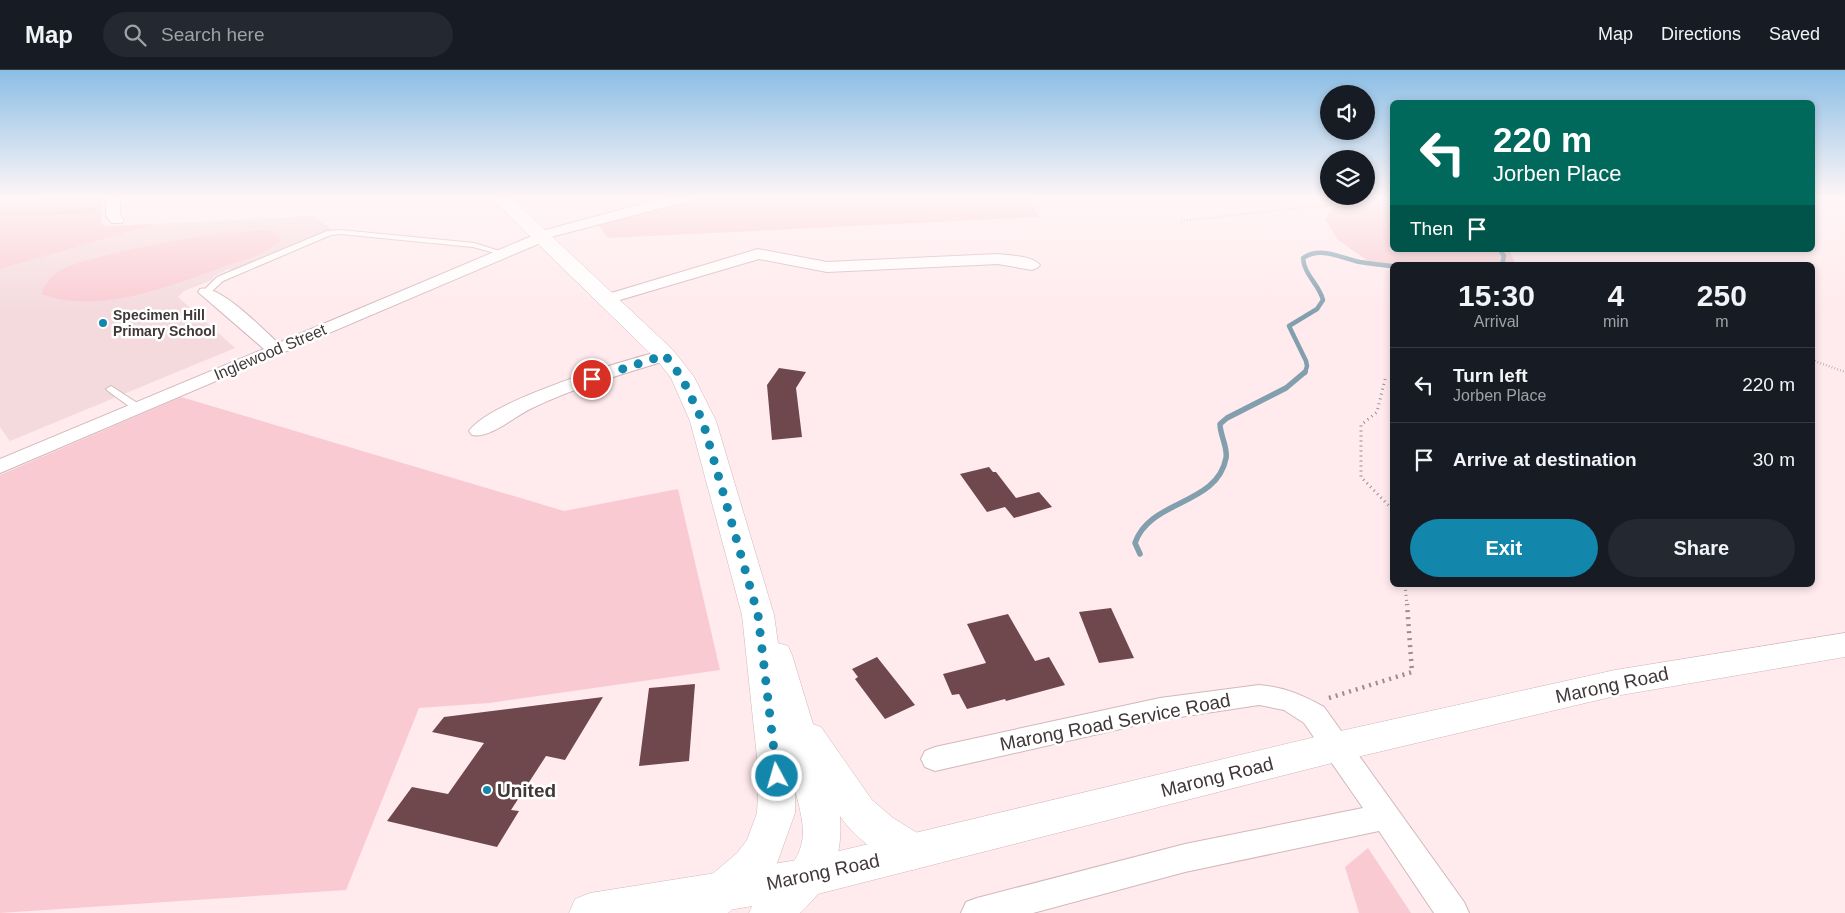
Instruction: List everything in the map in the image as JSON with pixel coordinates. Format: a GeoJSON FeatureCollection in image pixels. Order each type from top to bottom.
{"type":"FeatureCollection","features":[{"type":"Feature","properties":{"kind":"main road"},"geometry":{"type":"LineString","coordinates":[[540,237],[665,355],[682,378],[703,422],[758,615],[774,742],[778,797],[771,830],[763,850],[751,866],[710,903]]}},
{"type":"Feature","properties":{"kind":"main road"},"geometry":{"type":"LineString","coordinates":[[758,615],[773,644],[821,815],[822,828],[821,854],[810,876],[770,913]]}},
{"type":"Feature","properties":{"kind":"main road","name":"Marong Road"},"geometry":{"type":"LineString","coordinates":[[590,913],[710,903],[810,876],[1336,746],[1615,683],[1845,645]]}},
{"type":"Feature","properties":{"kind":"main road"},"geometry":{"type":"LineString","coordinates":[[793,712],[840,786],[859,812],[879,830],[913,852]]}},
{"type":"Feature","properties":{"kind":"street","name":"Inglewood Street"},"geometry":{"type":"LineString","coordinates":[[0,467],[540,237]]}},
{"type":"Feature","properties":{"kind":"street"},"geometry":{"type":"LineString","coordinates":[[607,299],[758,254],[827,266],[998,259],[1018,261],[1032,265]]}},
{"type":"Feature","properties":{"kind":"street"},"geometry":{"type":"LineString","coordinates":[[206,292],[216,298],[276,350]]}},
{"type":"Feature","properties":{"kind":"street"},"geometry":{"type":"LineString","coordinates":[[479,434],[510,409],[538,397],[665,355]]}},
{"type":"Feature","properties":{"kind":"street","name":"Marong Road Service Road"},"geometry":{"type":"LineString","coordinates":[[935,759],[1160,709],[1242,696],[1277,697],[1302,707],[1314,715],[1453,913]]}},
{"type":"Feature","properties":{"kind":"street"},"geometry":{"type":"LineString","coordinates":[[977,913],[1122,873],[1204,853],[1385,817]]}},
{"type":"Feature","properties":{"kind":"lane"},"geometry":{"type":"LineString","coordinates":[[206,292],[220,279],[326,236]]}},
{"type":"Feature","properties":{"kind":"lane"},"geometry":{"type":"LineString","coordinates":[[383,236],[474,245],[502,253]]}},
{"type":"Feature","properties":{"kind":"lane"},"geometry":{"type":"LineString","coordinates":[[111,389],[138,408]]}},
{"type":"Feature","properties":{"kind":"path"},"geometry":{"type":"LineString","coordinates":[[1815,361],[1845,372]]}},
{"type":"Feature","properties":{"kind":"path"},"geometry":{"type":"LineString","coordinates":[[1385,379],[1377,412],[1361,426],[1361,477],[1390,507]]}},
{"type":"Feature","properties":{"kind":"path"},"geometry":{"type":"LineString","coordinates":[[1302,707],[1412,672],[1405,587]]}},
{"type":"Feature","properties":{"kind":"shaded area"},"geometry":{"type":"Polygon","coordinates":[[[0,236],[113,236],[0,269],[0,236]]]}},
{"type":"Feature","properties":{"kind":"shaded area","name":"Specimen Hill Primary School"},"geometry":{"type":"Polygon","coordinates":[[[113,236],[314,236],[232,270],[228,269],[214,276],[212,280],[184,291],[178,297],[235,348],[10,441],[0,427],[0,269],[113,236]]]}},
{"type":"Feature","properties":{"kind":"shaded area"},"geometry":{"type":"Polygon","coordinates":[[[280,236],[281,240],[268,250],[254,256],[179,283],[133,296],[86,301],[63,300],[41,294],[53,275],[66,267],[119,252],[194,238],[280,236]]]}},
{"type":"Feature","properties":{"kind":"shaded area"},"geometry":{"type":"Polygon","coordinates":[[[607,236],[642,236],[608,238],[607,236]]]}},
{"type":"Feature","properties":{"kind":"shaded area"},"geometry":{"type":"Polygon","coordinates":[[[1336,236],[1390,236],[1390,252],[1510,252],[1515,262],[1390,262],[1390,269],[1375,266],[1338,240],[1336,236]]]}},
{"type":"Feature","properties":{"kind":"shaded area"},"geometry":{"type":"Polygon","coordinates":[[[181,397],[564,511],[678,489],[720,670],[489,703],[419,708],[346,890],[0,913],[0,475],[181,397]]]}},
{"type":"Feature","properties":{"kind":"shaded area"},"geometry":{"type":"Polygon","coordinates":[[[1368,848],[1411,913],[1359,913],[1345,867],[1368,848]]]}},
{"type":"Feature","properties":{"kind":"building"},"geometry":{"type":"Polygon","coordinates":[[[779,368],[806,372],[796,388],[802,437],[772,440],[767,385],[779,368]]]}},
{"type":"Feature","properties":{"kind":"building"},"geometry":{"type":"Polygon","coordinates":[[[989,467],[993,472],[996,472],[1016,498],[1039,492],[1052,507],[1014,518],[1005,507],[987,512],[960,474],[989,467]]]}},
{"type":"Feature","properties":{"kind":"building"},"geometry":{"type":"Polygon","coordinates":[[[1111,608],[1134,658],[1099,663],[1079,612],[1111,608]]]}},
{"type":"Feature","properties":{"kind":"building"},"geometry":{"type":"Polygon","coordinates":[[[1008,614],[1035,661],[1049,657],[1065,685],[1006,701],[1005,699],[967,709],[959,694],[952,695],[943,674],[986,663],[967,624],[1008,614]]]}},
{"type":"Feature","properties":{"kind":"building"},"geometry":{"type":"Polygon","coordinates":[[[877,657],[915,705],[885,719],[855,679],[858,677],[852,669],[877,657]]]}},
{"type":"Feature","properties":{"kind":"building"},"geometry":{"type":"Polygon","coordinates":[[[695,684],[689,761],[639,766],[649,688],[695,684]]]}},
{"type":"Feature","properties":{"kind":"building","name":"United"},"geometry":{"type":"Polygon","coordinates":[[[603,697],[565,760],[546,756],[511,810],[519,811],[497,847],[387,821],[412,787],[448,794],[484,743],[432,732],[444,717],[603,697]]]}},
{"type":"Feature","properties":{"kind":"waterway"},"geometry":{"type":"LineString","coordinates":[[1501,252],[1504,256],[1503,262]]}},
{"type":"Feature","properties":{"kind":"waterway"},"geometry":{"type":"LineString","coordinates":[[1305,373],[1306,361],[1289,326],[1317,309],[1323,300],[1306,269],[1303,258],[1317,253],[1324,253],[1360,262],[1390,266]]}},
{"type":"Feature","properties":{"kind":"waterway"},"geometry":{"type":"LineString","coordinates":[[1140,554],[1135,543],[1143,529],[1154,518],[1210,485],[1220,474],[1226,458],[1220,424],[1227,418],[1286,388],[1305,372]]}},
{"type":"Feature","properties":{"kind":"place","name":"Specimen Hill Primary School"},"geometry":{"type":"Point","coordinates":[103,323]}},
{"type":"Feature","properties":{"kind":"place","name":"United"},"geometry":{"type":"Point","coordinates":[487,790]}},
{"type":"Feature","properties":{"kind":"route"},"geometry":{"type":"LineString","coordinates":[[592,379],[665,355],[682,378],[703,422],[758,615],[777,776]]}}]}
